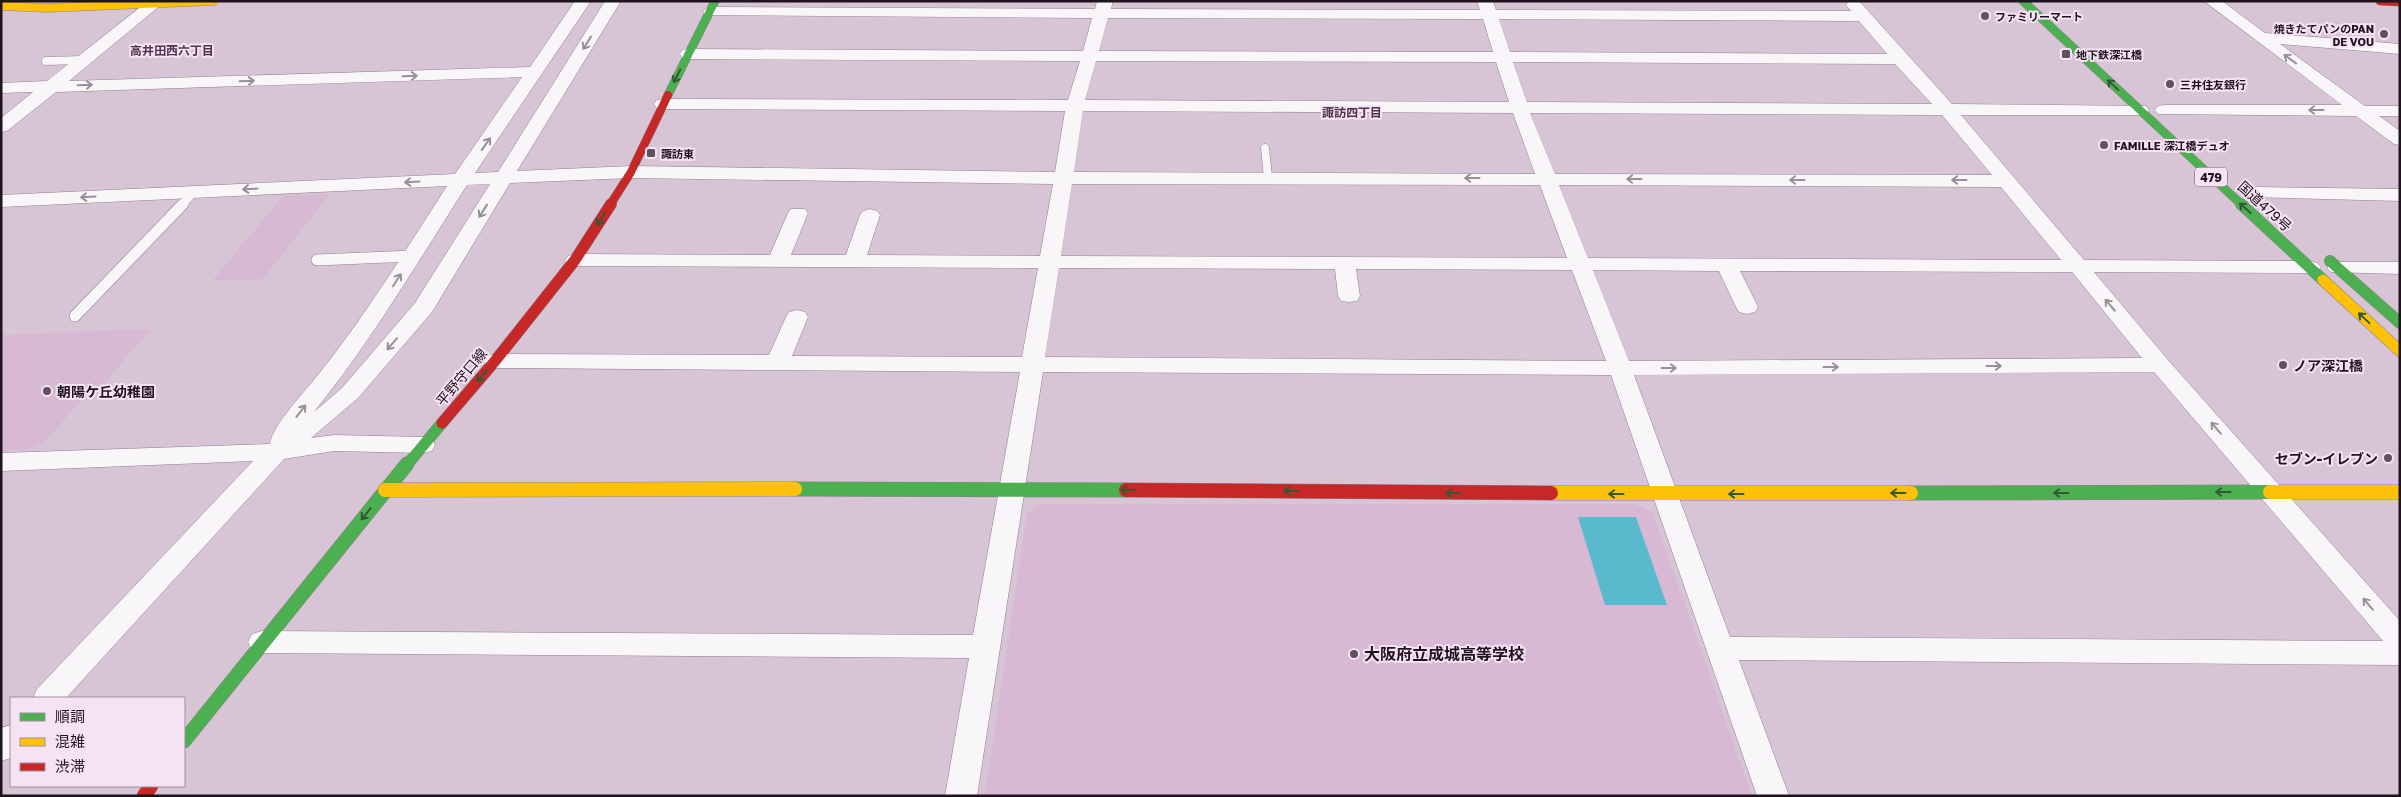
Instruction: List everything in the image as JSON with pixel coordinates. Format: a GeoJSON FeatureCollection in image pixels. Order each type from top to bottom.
{"type":"FeatureCollection","features":[{"type":"Feature","properties":{"kind":"main road"},"geometry":{"type":"LineString","coordinates":[[1,2],[38,1]]}},
{"type":"Feature","properties":{"kind":"main road"},"geometry":{"type":"LineString","coordinates":[[1,6],[47,8],[214,1]]}},
{"type":"Feature","properties":{"kind":"main road","name":"国道479号"},"geometry":{"type":"LineString","coordinates":[[2023,1],[2153,108],[2324,263],[2400,323]]}},
{"type":"Feature","properties":{"kind":"main road"},"geometry":{"type":"LineString","coordinates":[[2380,1],[2400,2]]}},
{"type":"Feature","properties":{"kind":"main road","name":"平野守口線"},"geometry":{"type":"LineString","coordinates":[[185,740],[385,490],[495,361],[575,260],[631,172],[663,104],[713,7]]}},
{"type":"Feature","properties":{"kind":"main road","name":"国道479号"},"geometry":{"type":"LineString","coordinates":[[2153,108],[2178,123]]}},
{"type":"Feature","properties":{"kind":"main road","name":"国道479号"},"geometry":{"type":"LineString","coordinates":[[2324,263],[2400,351]]}},
{"type":"Feature","properties":{"kind":"main road"},"geometry":{"type":"LineString","coordinates":[[385,490],[1012,489],[1664,494],[2400,492]]}},
{"type":"Feature","properties":{"kind":"street"},"geometry":{"type":"LineString","coordinates":[[276,452],[297,416],[325,382],[412,256],[461,180],[583,1]]}},
{"type":"Feature","properties":{"kind":"street"},"geometry":{"type":"LineString","coordinates":[[49,697],[276,452],[328,413],[350,393],[424,307],[613,1]]}},
{"type":"Feature","properties":{"kind":"street"},"geometry":{"type":"LineString","coordinates":[[1851,1],[2008,180],[2160,365],[2400,641]]}},
{"type":"Feature","properties":{"kind":"street"},"geometry":{"type":"LineString","coordinates":[[2212,1],[2400,140]]}},
{"type":"Feature","properties":{"kind":"street"},"geometry":{"type":"LineString","coordinates":[[1,126],[154,4]]}},
{"type":"Feature","properties":{"kind":"street"},"geometry":{"type":"LineString","coordinates":[[713,7],[1487,8],[1864,16]]}},
{"type":"Feature","properties":{"kind":"street"},"geometry":{"type":"LineString","coordinates":[[961,796],[1031,364],[1065,178],[1075,106],[1104,7]]}},
{"type":"Feature","properties":{"kind":"street"},"geometry":{"type":"LineString","coordinates":[[1487,8],[1505,57],[1520,109],[1620,368],[1773,796]]}},
{"type":"Feature","properties":{"kind":"street"},"geometry":{"type":"LineString","coordinates":[[2255,33],[2400,50]]}},
{"type":"Feature","properties":{"kind":"street"},"geometry":{"type":"LineString","coordinates":[[688,54],[1900,59]]}},
{"type":"Feature","properties":{"kind":"street"},"geometry":{"type":"LineString","coordinates":[[1,88],[535,72]]}},
{"type":"Feature","properties":{"kind":"street"},"geometry":{"type":"LineString","coordinates":[[663,104],[1520,109],[2153,108],[2400,111]]}},
{"type":"Feature","properties":{"kind":"street"},"geometry":{"type":"LineString","coordinates":[[1,200],[631,172],[1065,178],[2008,180]]}},
{"type":"Feature","properties":{"kind":"street"},"geometry":{"type":"LineString","coordinates":[[2257,196],[2400,195]]}},
{"type":"Feature","properties":{"kind":"street"},"geometry":{"type":"LineString","coordinates":[[778,261],[798,213]]}},
{"type":"Feature","properties":{"kind":"street"},"geometry":{"type":"LineString","coordinates":[[854,261],[870,215]]}},
{"type":"Feature","properties":{"kind":"street"},"geometry":{"type":"LineString","coordinates":[[575,260],[2079,266],[2324,263],[2400,268]]}},
{"type":"Feature","properties":{"kind":"street"},"geometry":{"type":"LineString","coordinates":[[1345,263],[1349,296]]}},
{"type":"Feature","properties":{"kind":"street"},"geometry":{"type":"LineString","coordinates":[[1727,265],[1747,307]]}},
{"type":"Feature","properties":{"kind":"street"},"geometry":{"type":"LineString","coordinates":[[777,363],[796,317]]}},
{"type":"Feature","properties":{"kind":"street"},"geometry":{"type":"LineString","coordinates":[[495,361],[1620,368],[2160,365]]}},
{"type":"Feature","properties":{"kind":"street"},"geometry":{"type":"LineString","coordinates":[[1,462],[276,452],[334,443],[424,445]]}},
{"type":"Feature","properties":{"kind":"street"},"geometry":{"type":"LineString","coordinates":[[262,642],[985,646]]}},
{"type":"Feature","properties":{"kind":"street"},"geometry":{"type":"LineString","coordinates":[[1720,648],[2400,653]]}},
{"type":"Feature","properties":{"kind":"street"},"geometry":{"type":"LineString","coordinates":[[1,748],[10,739]]}},
{"type":"Feature","properties":{"kind":"lane"},"geometry":{"type":"LineString","coordinates":[[46,61],[84,60]]}},
{"type":"Feature","properties":{"kind":"lane"},"geometry":{"type":"LineString","coordinates":[[1265,148],[1268,178]]}},
{"type":"Feature","properties":{"kind":"lane"},"geometry":{"type":"LineString","coordinates":[[75,316],[194,192]]}},
{"type":"Feature","properties":{"kind":"lane"},"geometry":{"type":"LineString","coordinates":[[317,260],[412,256]]}},
{"type":"Feature","properties":{"kind":"path"},"geometry":{"type":"LineString","coordinates":[[2074,14],[2136,18],[2255,33]]}},
{"type":"Feature","properties":{"kind":"path"},"geometry":{"type":"LineString","coordinates":[[2158,143],[2220,143],[2197,124]]}},
{"type":"Feature","properties":{"kind":"path"},"geometry":{"type":"LineString","coordinates":[[38,460],[94,398],[116,386],[284,188]]}},
{"type":"Feature","properties":{"kind":"shaded area"},"geometry":{"type":"Polygon","coordinates":[[[330,194],[263,279],[212,281],[283,196],[330,194]]]}},
{"type":"Feature","properties":{"kind":"shaded area","name":"朝陽ケ丘幼稚園"},"geometry":{"type":"Polygon","coordinates":[[[151,329],[103,384],[84,398],[44,442],[26,450],[1,451],[1,335],[151,329]]]}},
{"type":"Feature","properties":{"kind":"shaded area","name":"大阪府立成城高等学校"},"geometry":{"type":"Polygon","coordinates":[[[1041,504],[1635,504],[1653,513],[1752,796],[985,796],[1027,513],[1041,504]]]}},
{"type":"Feature","properties":{"kind":"water"},"geometry":{"type":"Polygon","coordinates":[[[1578,517],[1636,517],[1667,605],[1605,605],[1578,517]]]}},
{"type":"Feature","properties":{"kind":"traffic: fast"},"geometry":{"type":"LineString","coordinates":[[668,95],[715,1]]}},
{"type":"Feature","properties":{"kind":"traffic: fast"},"geometry":{"type":"LineString","coordinates":[[2023,1],[2323,280]]}},
{"type":"Feature","properties":{"kind":"traffic: fast"},"geometry":{"type":"LineString","coordinates":[[2330,261],[2400,323]]}},
{"type":"Feature","properties":{"kind":"traffic: fast"},"geometry":{"type":"LineString","coordinates":[[185,740],[385,490],[442,423]]}},
{"type":"Feature","properties":{"kind":"traffic: fast"},"geometry":{"type":"LineString","coordinates":[[795,489],[1126,490]]}},
{"type":"Feature","properties":{"kind":"traffic: fast"},"geometry":{"type":"LineString","coordinates":[[1911,493],[2270,492]]}},
{"type":"Feature","properties":{"kind":"traffic: slow"},"geometry":{"type":"LineString","coordinates":[[1,6],[47,8],[214,1]]}},
{"type":"Feature","properties":{"kind":"traffic: slow"},"geometry":{"type":"LineString","coordinates":[[2323,280],[2400,351]]}},
{"type":"Feature","properties":{"kind":"traffic: slow"},"geometry":{"type":"LineString","coordinates":[[385,490],[795,489]]}},
{"type":"Feature","properties":{"kind":"traffic: slow"},"geometry":{"type":"LineString","coordinates":[[2270,492],[2400,492]]}},
{"type":"Feature","properties":{"kind":"traffic: slow"},"geometry":{"type":"LineString","coordinates":[[1551,493],[1911,493]]}},
{"type":"Feature","properties":{"kind":"traffic: jam"},"geometry":{"type":"LineString","coordinates":[[2380,1],[2400,2]]}},
{"type":"Feature","properties":{"kind":"traffic: jam"},"geometry":{"type":"LineString","coordinates":[[442,423],[495,361],[575,260],[631,172],[668,95]]}},
{"type":"Feature","properties":{"kind":"traffic: jam"},"geometry":{"type":"LineString","coordinates":[[1126,490],[1551,493]]}},
{"type":"Feature","properties":{"kind":"traffic: jam"},"geometry":{"type":"LineString","coordinates":[[144,796],[150,787]]}},
{"type":"Feature","properties":{"kind":"place","name":"ファミリーマート"},"geometry":{"type":"Point","coordinates":[1985,16]}},
{"type":"Feature","properties":{"kind":"place","name":"焼きたてパンのPAN DE VOU"},"geometry":{"type":"Point","coordinates":[2384,34]}},
{"type":"Feature","properties":{"kind":"place","name":"地下鉄深江橋"},"geometry":{"type":"Point","coordinates":[2066,54]}},
{"type":"Feature","properties":{"kind":"place","name":"三井住友銀行"},"geometry":{"type":"Point","coordinates":[2170,84]}},
{"type":"Feature","properties":{"kind":"place","name":"FAMILLE 深江橋デュオ"},"geometry":{"type":"Point","coordinates":[2104,145]}},
{"type":"Feature","properties":{"kind":"place","name":"諏訪東"},"geometry":{"type":"Point","coordinates":[651,153]}},
{"type":"Feature","properties":{"kind":"place","name":"ノア深江橋"},"geometry":{"type":"Point","coordinates":[2283,365]}},
{"type":"Feature","properties":{"kind":"place","name":"朝陽ケ丘幼稚園"},"geometry":{"type":"Point","coordinates":[47,391]}},
{"type":"Feature","properties":{"kind":"place","name":"セブン-イレブン"},"geometry":{"type":"Point","coordinates":[2388,458]}},
{"type":"Feature","properties":{"kind":"place","name":"大阪府立成城高等学校"},"geometry":{"type":"Point","coordinates":[1354,654]}},
{"type":"Feature","properties":{"kind":"district","name":"高井田西六丁目"},"geometry":{"type":"Point","coordinates":[172,50]}},
{"type":"Feature","properties":{"kind":"district","name":"諏訪四丁目"},"geometry":{"type":"Point","coordinates":[1352,112]}}]}
